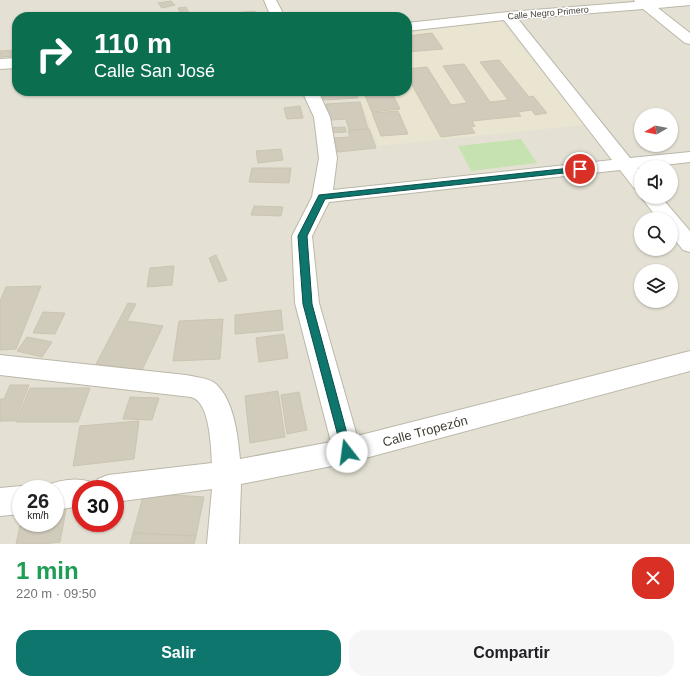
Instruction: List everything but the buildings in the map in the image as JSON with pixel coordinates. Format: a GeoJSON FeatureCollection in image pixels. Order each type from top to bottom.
{"type":"FeatureCollection","features":[{"type":"Feature","properties":{"kind":"street"},"geometry":{"type":"LineString","coordinates":[[270,0],[276,12]]}},
{"type":"Feature","properties":{"kind":"street","name":"Calle Negro Primero"},"geometry":{"type":"LineString","coordinates":[[412,27],[643,2],[690,1]]}},
{"type":"Feature","properties":{"kind":"street"},"geometry":{"type":"LineString","coordinates":[[643,2],[690,40]]}},
{"type":"Feature","properties":{"kind":"street"},"geometry":{"type":"LineString","coordinates":[[508,16],[634,175]]}},
{"type":"Feature","properties":{"kind":"street"},"geometry":{"type":"LineString","coordinates":[[0,64],[12,63]]}},
{"type":"Feature","properties":{"kind":"street"},"geometry":{"type":"LineString","coordinates":[[312,96],[322,117],[328,158],[322,197],[302,236],[307,304],[347,452]]}},
{"type":"Feature","properties":{"kind":"street"},"geometry":{"type":"LineString","coordinates":[[322,197],[690,157]]}},
{"type":"Feature","properties":{"kind":"street"},"geometry":{"type":"LineString","coordinates":[[657,204],[664,212]]}},
{"type":"Feature","properties":{"kind":"street"},"geometry":{"type":"LineString","coordinates":[[678,230],[690,245]]}},
{"type":"Feature","properties":{"kind":"street","name":"Calle Tropezón"},"geometry":{"type":"LineString","coordinates":[[124,487],[227,474],[347,452],[690,361]]}},
{"type":"Feature","properties":{"kind":"street"},"geometry":{"type":"LineString","coordinates":[[0,365],[186,386],[206,391],[214,402],[221,417],[227,474],[227,521],[223,544]]}},
{"type":"Feature","properties":{"kind":"street"},"geometry":{"type":"LineString","coordinates":[[0,502],[12,501]]}},
{"type":"Feature","properties":{"kind":"shaded area"},"geometry":{"type":"Polygon","coordinates":[[[0,0],[690,0],[690,544],[0,544],[0,0]]]}},
{"type":"Feature","properties":{"kind":"shaded area"},"geometry":{"type":"Polygon","coordinates":[[[501,21],[584,125],[378,146],[359,96],[412,96],[412,31],[501,21]]]}},
{"type":"Feature","properties":{"kind":"green space"},"geometry":{"type":"Polygon","coordinates":[[[521,139],[537,163],[471,171],[458,146],[521,139]]]}},
{"type":"Feature","properties":{"kind":"route"},"geometry":{"type":"LineString","coordinates":[[347,452],[307,304],[302,236],[322,197],[580,169]]}}]}
